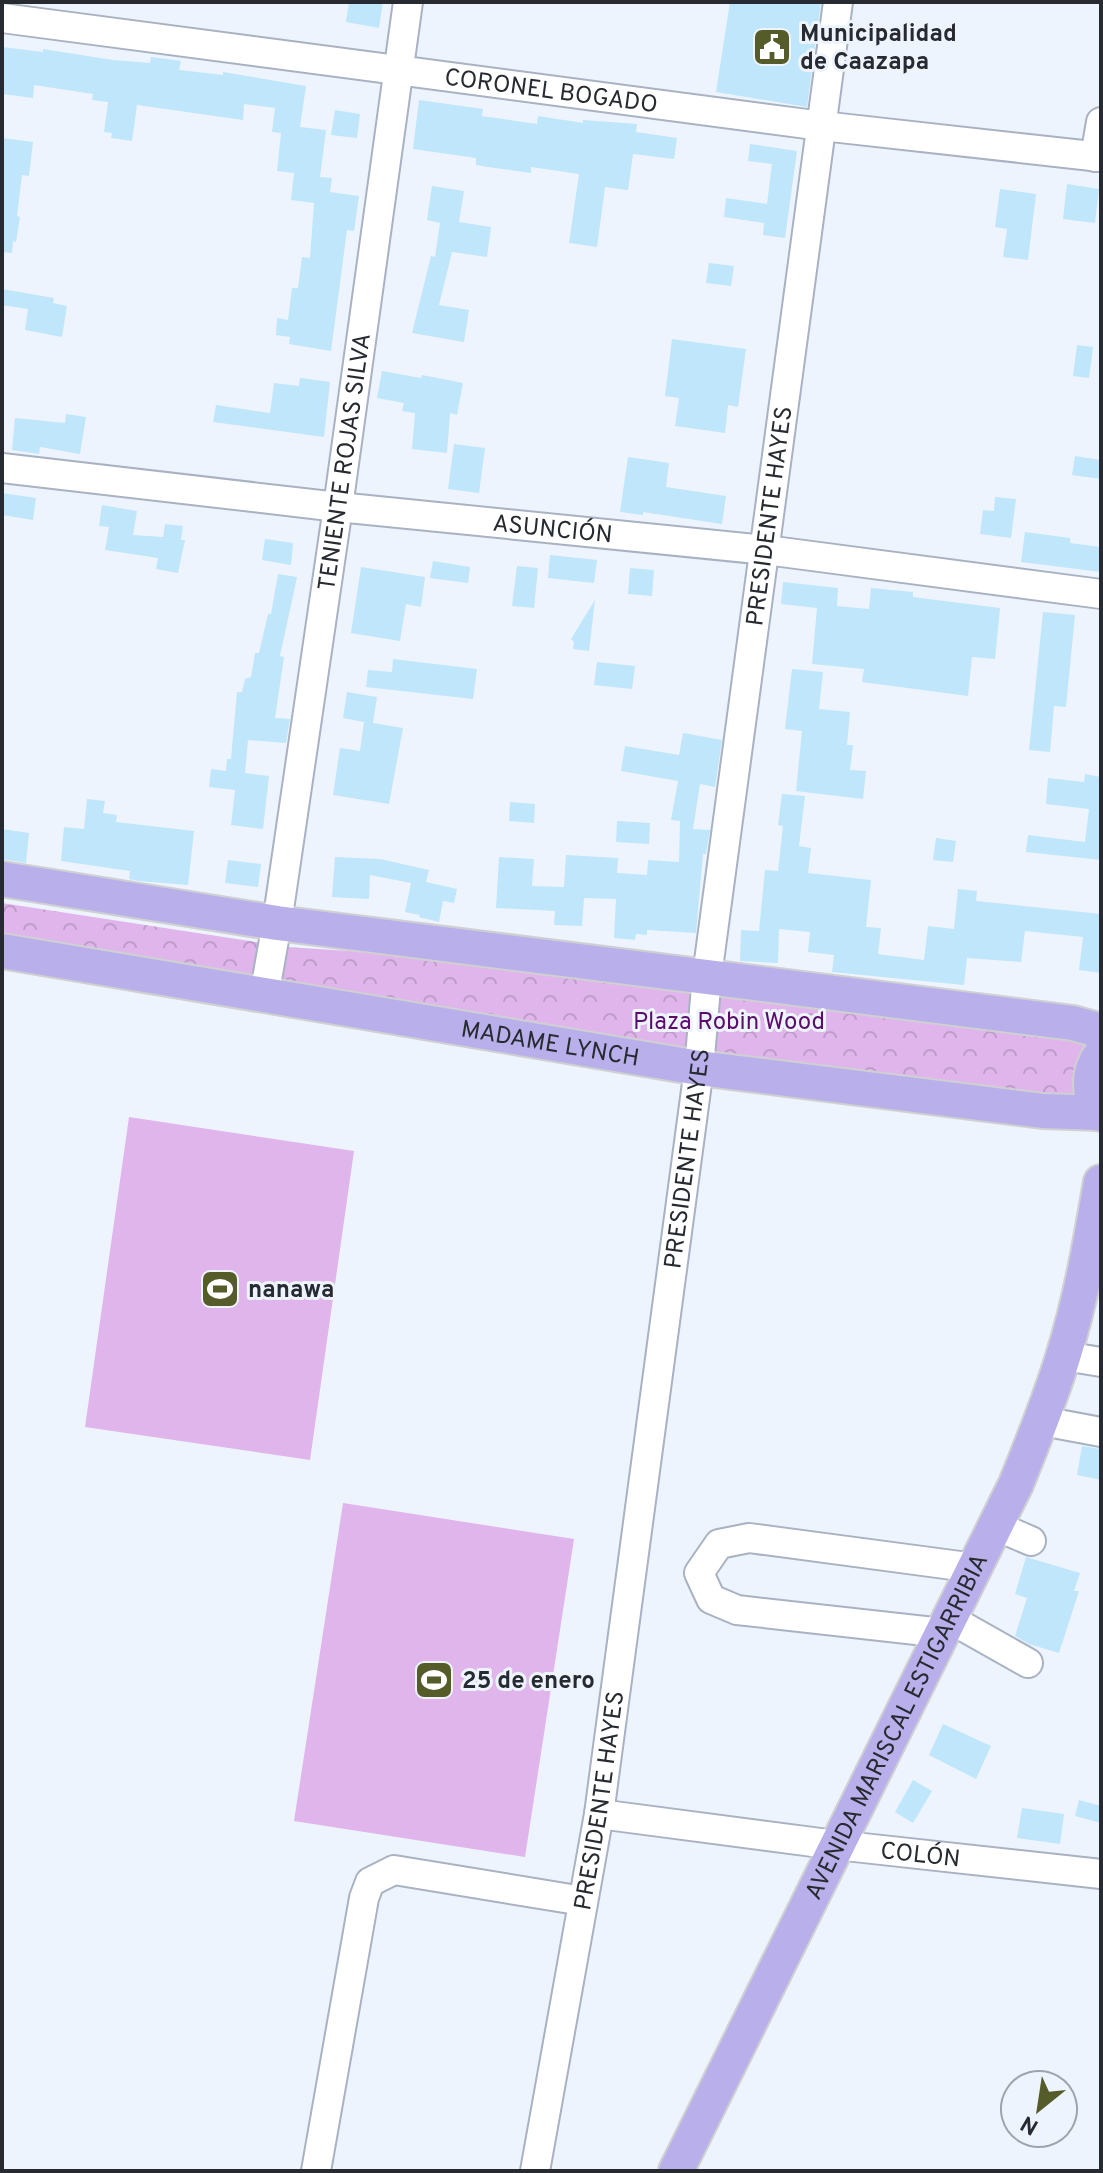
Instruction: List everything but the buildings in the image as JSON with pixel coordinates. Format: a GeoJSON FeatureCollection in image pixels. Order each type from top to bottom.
{"type":"FeatureCollection","features":[{"type":"Feature","properties":{"kind":"main road"},"geometry":{"type":"LineString","coordinates":[[2,879],[277,923],[1087,1027]]}},
{"type":"Feature","properties":{"kind":"main road","name":"MADAME LYNCH"},"geometry":{"type":"LineString","coordinates":[[2,951],[699,1068],[1043,1111],[1101,1113]]}},
{"type":"Feature","properties":{"kind":"main road"},"geometry":{"type":"LineString","coordinates":[[1101,1054],[1092,1070],[1090,1086],[1091,1096],[1101,1113]]}},
{"type":"Feature","properties":{"kind":"main road","name":"AVENIDA MARISCAL ESTIGARRIBIA"},"geometry":{"type":"LineString","coordinates":[[676,2171],[996,1526],[1042,1421],[1064,1356],[1085,1271],[1101,1182]]}},
{"type":"Feature","properties":{"kind":"main road","name":"AVENIDA MARISCAL ESTIGARRIBIA"},"geometry":{"type":"LineString","coordinates":[[1085,1271],[1101,1234]]}},
{"type":"Feature","properties":{"kind":"street","name":"TENIENTE ROJAS SILVA"},"geometry":{"type":"LineString","coordinates":[[264,996],[338,507],[408,2]]}},
{"type":"Feature","properties":{"kind":"street","name":"PRESIDENTE HAYES"},"geometry":{"type":"LineString","coordinates":[[535,2171],[599,1814],[699,1068],[707,976],[838,2]]}},
{"type":"Feature","properties":{"kind":"street","name":"CORONEL BOGADO"},"geometry":{"type":"LineString","coordinates":[[2,18],[822,126],[1098,157]]}},
{"type":"Feature","properties":{"kind":"street"},"geometry":{"type":"LineString","coordinates":[[1098,157],[1101,122]]}},
{"type":"Feature","properties":{"kind":"street","name":"ASUNCIÓN"},"geometry":{"type":"LineString","coordinates":[[2,468],[338,507],[766,550],[1101,594]]}},
{"type":"Feature","properties":{"kind":"street"},"geometry":{"type":"LineString","coordinates":[[1064,1356],[1101,1362]]}},
{"type":"Feature","properties":{"kind":"street"},"geometry":{"type":"LineString","coordinates":[[1042,1421],[1101,1432]]}},
{"type":"Feature","properties":{"kind":"street"},"geometry":{"type":"LineString","coordinates":[[996,1526],[1031,1541]]}},
{"type":"Feature","properties":{"kind":"street"},"geometry":{"type":"LineString","coordinates":[[975,1568],[749,1538],[719,1544],[699,1573],[711,1599],[737,1610],[947,1626],[1028,1663]]}},
{"type":"Feature","properties":{"kind":"street","name":"COLÓN"},"geometry":{"type":"LineString","coordinates":[[599,1814],[836,1845],[1101,1874]]}},
{"type":"Feature","properties":{"kind":"street"},"geometry":{"type":"LineString","coordinates":[[316,2171],[364,1898],[370,1882],[394,1870],[583,1901]]}},
{"type":"Feature","properties":{"kind":"green space","name":"Plaza Robin Wood"},"geometry":{"type":"Polygon","coordinates":[[[2,903],[288,947],[722,976],[1101,1018],[1088,1102],[713,1062],[2,935],[2,903]]]}},
{"type":"Feature","properties":{"kind":"green space","name":"nanawa"},"geometry":{"type":"Polygon","coordinates":[[[129,1117],[354,1151],[310,1460],[85,1427],[129,1117]]]}},
{"type":"Feature","properties":{"kind":"green space","name":"25 de enero"},"geometry":{"type":"Polygon","coordinates":[[[343,1503],[574,1539],[525,1857],[294,1821],[343,1503]]]}},
{"type":"Feature","properties":{"kind":"place","name":"Municipalidad de Caazapa"},"geometry":{"type":"Point","coordinates":[772,47]}},
{"type":"Feature","properties":{"kind":"place","name":"nanawa"},"geometry":{"type":"Point","coordinates":[220,1289]}},
{"type":"Feature","properties":{"kind":"place","name":"25 de enero"},"geometry":{"type":"Point","coordinates":[434,1680]}}]}
